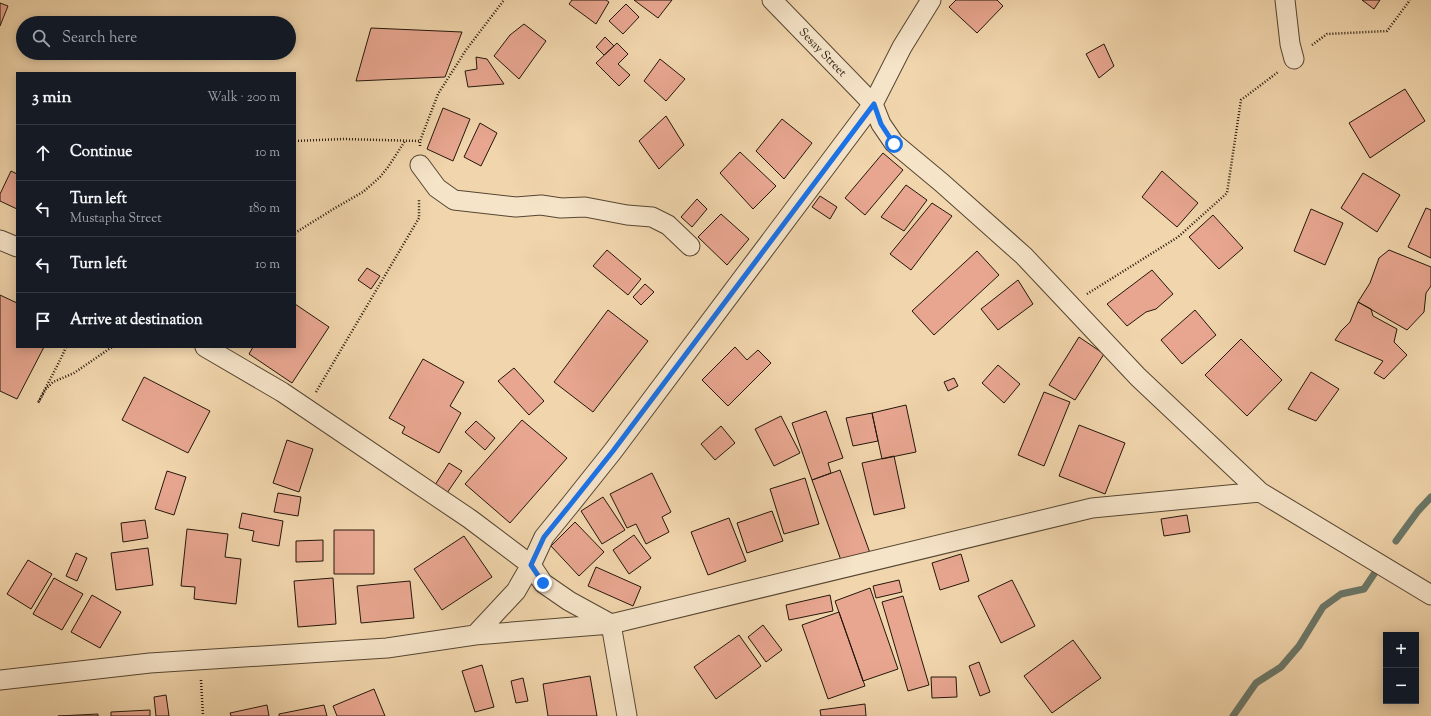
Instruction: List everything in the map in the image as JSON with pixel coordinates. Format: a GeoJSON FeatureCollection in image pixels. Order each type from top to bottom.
{"type":"FeatureCollection","features":[{"type":"Feature","properties":{"kind":"street","name":"Sesay Street"},"geometry":{"type":"LineString","coordinates":[[772,0],[874,104]]}},
{"type":"Feature","properties":{"kind":"street"},"geometry":{"type":"LineString","coordinates":[[475,635],[516,591],[531,565],[544,537],[613,451],[874,104],[902,47],[931,0]]}},
{"type":"Feature","properties":{"kind":"street"},"geometry":{"type":"LineString","coordinates":[[1285,0],[1290,44],[1294,59]]}},
{"type":"Feature","properties":{"kind":"street"},"geometry":{"type":"LineString","coordinates":[[874,104],[881,124],[894,144],[942,183],[1024,256],[1138,377],[1260,492],[1431,595]]}},
{"type":"Feature","properties":{"kind":"street"},"geometry":{"type":"LineString","coordinates":[[420,165],[437,188],[454,200],[516,206],[541,205],[561,208],[585,207],[627,215],[652,217],[668,225],[690,246]]}},
{"type":"Feature","properties":{"kind":"street"},"geometry":{"type":"LineString","coordinates":[[0,240],[16,247]]}},
{"type":"Feature","properties":{"kind":"street"},"geometry":{"type":"LineString","coordinates":[[207,348],[282,392],[470,519],[531,565],[543,583],[568,601],[611,624]]}},
{"type":"Feature","properties":{"kind":"street"},"geometry":{"type":"LineString","coordinates":[[0,680],[150,663],[387,648],[475,635],[611,624],[1092,508],[1260,492]]}},
{"type":"Feature","properties":{"kind":"street"},"geometry":{"type":"LineString","coordinates":[[611,624],[627,716]]}},
{"type":"Feature","properties":{"kind":"path"},"geometry":{"type":"LineString","coordinates":[[306,409],[419,218],[420,141],[438,94],[466,50],[504,0]]}},
{"type":"Feature","properties":{"kind":"path"},"geometry":{"type":"LineString","coordinates":[[1070,305],[1178,237],[1227,193],[1241,100],[1327,34],[1387,31],[1410,0]]}},
{"type":"Feature","properties":{"kind":"path"},"geometry":{"type":"LineString","coordinates":[[296,141],[344,139],[420,141]]}},
{"type":"Feature","properties":{"kind":"path"},"geometry":{"type":"LineString","coordinates":[[296,232],[363,192],[380,177],[404,141]]}},
{"type":"Feature","properties":{"kind":"path"},"geometry":{"type":"LineString","coordinates":[[66,348],[59,364],[38,403],[46,389],[53,382],[74,373],[111,348]]}},
{"type":"Feature","properties":{"kind":"path"},"geometry":{"type":"LineString","coordinates":[[200,660],[203,716]]}},
{"type":"Feature","properties":{"kind":"building"},"geometry":{"type":"Polygon","coordinates":[[[572,0],[606,0],[609,2],[596,24],[569,4],[572,0]]]}},
{"type":"Feature","properties":{"kind":"building"},"geometry":{"type":"Polygon","coordinates":[[[634,0],[672,0],[658,18],[634,0]]]}},
{"type":"Feature","properties":{"kind":"building"},"geometry":{"type":"Polygon","coordinates":[[[956,0],[997,0],[1003,6],[977,33],[949,7],[956,0]]]}},
{"type":"Feature","properties":{"kind":"building"},"geometry":{"type":"Polygon","coordinates":[[[1362,0],[1380,0],[1374,9],[1362,0]]]}},
{"type":"Feature","properties":{"kind":"building"},"geometry":{"type":"Polygon","coordinates":[[[0,3],[8,6],[0,26],[0,3]]]}},
{"type":"Feature","properties":{"kind":"building"},"geometry":{"type":"Polygon","coordinates":[[[626,4],[639,17],[623,34],[609,21],[626,4]]]}},
{"type":"Feature","properties":{"kind":"building"},"geometry":{"type":"Polygon","coordinates":[[[524,24],[546,41],[519,79],[494,56],[510,35],[524,24]]]}},
{"type":"Feature","properties":{"kind":"building"},"geometry":{"type":"Polygon","coordinates":[[[371,28],[462,32],[445,77],[356,81],[371,28]]]}},
{"type":"Feature","properties":{"kind":"building"},"geometry":{"type":"Polygon","coordinates":[[[605,37],[614,46],[604,55],[596,47],[605,37]]]}},
{"type":"Feature","properties":{"kind":"building"},"geometry":{"type":"Polygon","coordinates":[[[617,43],[628,54],[618,64],[630,75],[619,86],[596,63],[617,43]]]}},
{"type":"Feature","properties":{"kind":"building"},"geometry":{"type":"Polygon","coordinates":[[[1104,44],[1114,66],[1099,78],[1086,54],[1104,44]]]}},
{"type":"Feature","properties":{"kind":"building"},"geometry":{"type":"Polygon","coordinates":[[[476,57],[487,59],[504,84],[468,87],[465,71],[477,69],[476,57]]]}},
{"type":"Feature","properties":{"kind":"building"},"geometry":{"type":"Polygon","coordinates":[[[660,59],[685,79],[666,101],[644,81],[660,59]]]}},
{"type":"Feature","properties":{"kind":"building"},"geometry":{"type":"Polygon","coordinates":[[[1405,89],[1425,121],[1370,158],[1349,123],[1405,89]]]}},
{"type":"Feature","properties":{"kind":"building"},"geometry":{"type":"Polygon","coordinates":[[[443,108],[470,119],[453,161],[427,149],[443,108]]]}},
{"type":"Feature","properties":{"kind":"building"},"geometry":{"type":"Polygon","coordinates":[[[666,116],[684,145],[659,169],[639,141],[666,116]]]}},
{"type":"Feature","properties":{"kind":"building"},"geometry":{"type":"Polygon","coordinates":[[[782,119],[812,143],[784,179],[756,151],[782,119]]]}},
{"type":"Feature","properties":{"kind":"building"},"geometry":{"type":"Polygon","coordinates":[[[480,123],[497,133],[481,166],[464,157],[480,123]]]}},
{"type":"Feature","properties":{"kind":"building"},"geometry":{"type":"Polygon","coordinates":[[[740,152],[776,186],[753,209],[720,173],[740,152]]]}},
{"type":"Feature","properties":{"kind":"building"},"geometry":{"type":"Polygon","coordinates":[[[883,153],[903,170],[865,215],[845,198],[883,153]]]}},
{"type":"Feature","properties":{"kind":"building"},"geometry":{"type":"Polygon","coordinates":[[[11,171],[16,174],[16,209],[0,201],[0,194],[11,171]]]}},
{"type":"Feature","properties":{"kind":"building"},"geometry":{"type":"Polygon","coordinates":[[[1162,171],[1198,203],[1177,227],[1142,197],[1162,171]]]}},
{"type":"Feature","properties":{"kind":"building"},"geometry":{"type":"Polygon","coordinates":[[[1363,173],[1400,195],[1377,232],[1341,208],[1363,173]]]}},
{"type":"Feature","properties":{"kind":"building"},"geometry":{"type":"Polygon","coordinates":[[[906,185],[927,200],[904,231],[881,217],[906,185]]]}},
{"type":"Feature","properties":{"kind":"building"},"geometry":{"type":"Polygon","coordinates":[[[820,196],[837,207],[830,219],[812,207],[820,196]]]}},
{"type":"Feature","properties":{"kind":"building"},"geometry":{"type":"Polygon","coordinates":[[[697,199],[707,209],[692,227],[681,217],[697,199]]]}},
{"type":"Feature","properties":{"kind":"building"},"geometry":{"type":"Polygon","coordinates":[[[932,203],[952,216],[911,270],[890,254],[932,203]]]}},
{"type":"Feature","properties":{"kind":"building"},"geometry":{"type":"Polygon","coordinates":[[[1426,208],[1431,210],[1431,258],[1408,247],[1426,208]]]}},
{"type":"Feature","properties":{"kind":"building"},"geometry":{"type":"Polygon","coordinates":[[[1311,209],[1343,223],[1325,265],[1294,251],[1311,209]]]}},
{"type":"Feature","properties":{"kind":"building"},"geometry":{"type":"Polygon","coordinates":[[[721,214],[749,239],[727,265],[698,237],[721,214]]]}},
{"type":"Feature","properties":{"kind":"building"},"geometry":{"type":"Polygon","coordinates":[[[1213,215],[1243,248],[1219,269],[1189,237],[1213,215]]]}},
{"type":"Feature","properties":{"kind":"building"},"geometry":{"type":"Polygon","coordinates":[[[607,250],[641,279],[628,295],[593,266],[607,250]]]}},
{"type":"Feature","properties":{"kind":"building"},"geometry":{"type":"Polygon","coordinates":[[[1389,250],[1431,267],[1431,286],[1426,293],[1424,312],[1407,330],[1358,302],[1370,283],[1379,258],[1389,250]]]}},
{"type":"Feature","properties":{"kind":"building"},"geometry":{"type":"Polygon","coordinates":[[[977,251],[999,275],[934,335],[912,311],[977,251]]]}},
{"type":"Feature","properties":{"kind":"building"},"geometry":{"type":"Polygon","coordinates":[[[367,268],[380,276],[371,289],[358,280],[367,268]]]}},
{"type":"Feature","properties":{"kind":"building"},"geometry":{"type":"Polygon","coordinates":[[[1152,270],[1173,294],[1156,309],[1146,312],[1127,326],[1107,304],[1152,270]]]}},
{"type":"Feature","properties":{"kind":"building"},"geometry":{"type":"Polygon","coordinates":[[[1018,280],[1033,304],[998,330],[981,309],[1018,280]]]}},
{"type":"Feature","properties":{"kind":"building"},"geometry":{"type":"Polygon","coordinates":[[[645,284],[654,292],[641,305],[633,297],[645,284]]]}},
{"type":"Feature","properties":{"kind":"building"},"geometry":{"type":"Polygon","coordinates":[[[0,295],[16,303],[16,348],[43,348],[17,399],[0,391],[0,295]]]}},
{"type":"Feature","properties":{"kind":"building"},"geometry":{"type":"Polygon","coordinates":[[[1358,302],[1371,309],[1373,316],[1397,329],[1394,342],[1407,355],[1384,379],[1374,373],[1383,361],[1335,340],[1350,322],[1358,302]]]}},
{"type":"Feature","properties":{"kind":"building"},"geometry":{"type":"Polygon","coordinates":[[[296,305],[329,327],[292,383],[249,354],[252,348],[296,348],[296,305]]]}},
{"type":"Feature","properties":{"kind":"building"},"geometry":{"type":"Polygon","coordinates":[[[608,310],[648,341],[593,412],[554,382],[608,310]]]}},
{"type":"Feature","properties":{"kind":"building"},"geometry":{"type":"Polygon","coordinates":[[[1195,310],[1216,335],[1182,364],[1161,340],[1195,310]]]}},
{"type":"Feature","properties":{"kind":"building"},"geometry":{"type":"Polygon","coordinates":[[[1079,337],[1104,354],[1075,400],[1049,385],[1079,337]]]}},
{"type":"Feature","properties":{"kind":"building"},"geometry":{"type":"Polygon","coordinates":[[[1241,339],[1282,380],[1247,416],[1205,375],[1241,339]]]}},
{"type":"Feature","properties":{"kind":"building"},"geometry":{"type":"Polygon","coordinates":[[[735,347],[747,360],[758,350],[771,363],[728,406],[702,380],[735,347]]]}},
{"type":"Feature","properties":{"kind":"building"},"geometry":{"type":"Polygon","coordinates":[[[423,359],[464,382],[450,406],[461,413],[439,453],[402,433],[405,427],[389,418],[423,359]]]}},
{"type":"Feature","properties":{"kind":"building"},"geometry":{"type":"Polygon","coordinates":[[[998,365],[1020,384],[1004,403],[982,383],[998,365]]]}},
{"type":"Feature","properties":{"kind":"building"},"geometry":{"type":"Polygon","coordinates":[[[514,368],[544,401],[529,415],[498,381],[514,368]]]}},
{"type":"Feature","properties":{"kind":"building"},"geometry":{"type":"Polygon","coordinates":[[[1311,372],[1339,389],[1316,421],[1288,409],[1311,372]]]}},
{"type":"Feature","properties":{"kind":"building"},"geometry":{"type":"Polygon","coordinates":[[[144,377],[210,411],[188,453],[122,420],[144,377]]]}},
{"type":"Feature","properties":{"kind":"building"},"geometry":{"type":"Polygon","coordinates":[[[954,378],[958,386],[948,391],[944,382],[954,378]]]}},
{"type":"Feature","properties":{"kind":"building"},"geometry":{"type":"Polygon","coordinates":[[[1044,392],[1070,402],[1044,466],[1018,455],[1044,392]]]}},
{"type":"Feature","properties":{"kind":"building"},"geometry":{"type":"Polygon","coordinates":[[[906,405],[916,452],[882,459],[872,413],[906,405]]]}},
{"type":"Feature","properties":{"kind":"building"},"geometry":{"type":"Polygon","coordinates":[[[826,411],[843,458],[828,463],[831,473],[812,480],[792,423],[826,411]]]}},
{"type":"Feature","properties":{"kind":"building"},"geometry":{"type":"Polygon","coordinates":[[[872,413],[878,441],[853,446],[846,418],[872,413]]]}},
{"type":"Feature","properties":{"kind":"building"},"geometry":{"type":"Polygon","coordinates":[[[781,416],[800,453],[774,466],[755,429],[781,416]]]}},
{"type":"Feature","properties":{"kind":"building"},"geometry":{"type":"Polygon","coordinates":[[[522,420],[567,458],[510,523],[465,484],[522,420]]]}},
{"type":"Feature","properties":{"kind":"building"},"geometry":{"type":"Polygon","coordinates":[[[476,421],[495,438],[485,450],[465,432],[476,421]]]}},
{"type":"Feature","properties":{"kind":"building"},"geometry":{"type":"Polygon","coordinates":[[[1079,425],[1125,443],[1105,494],[1059,476],[1079,425]]]}},
{"type":"Feature","properties":{"kind":"building"},"geometry":{"type":"Polygon","coordinates":[[[721,426],[735,443],[715,460],[701,444],[721,426]]]}},
{"type":"Feature","properties":{"kind":"building"},"geometry":{"type":"Polygon","coordinates":[[[287,440],[313,449],[299,492],[273,483],[287,440]]]}},
{"type":"Feature","properties":{"kind":"building"},"geometry":{"type":"Polygon","coordinates":[[[894,456],[905,508],[874,515],[862,463],[894,456]]]}},
{"type":"Feature","properties":{"kind":"building"},"geometry":{"type":"Polygon","coordinates":[[[449,463],[462,471],[447,493],[435,485],[449,463]]]}},
{"type":"Feature","properties":{"kind":"building"},"geometry":{"type":"Polygon","coordinates":[[[840,470],[870,553],[842,563],[812,480],[840,470]]]}},
{"type":"Feature","properties":{"kind":"building"},"geometry":{"type":"Polygon","coordinates":[[[167,471],[186,477],[174,515],[155,509],[167,471]]]}},
{"type":"Feature","properties":{"kind":"building"},"geometry":{"type":"Polygon","coordinates":[[[652,473],[671,512],[662,517],[669,532],[646,544],[636,524],[627,528],[610,494],[652,473]]]}},
{"type":"Feature","properties":{"kind":"building"},"geometry":{"type":"Polygon","coordinates":[[[805,478],[819,524],[784,534],[770,489],[805,478]]]}},
{"type":"Feature","properties":{"kind":"building"},"geometry":{"type":"Polygon","coordinates":[[[278,493],[301,497],[298,516],[274,512],[278,493]]]}},
{"type":"Feature","properties":{"kind":"building"},"geometry":{"type":"Polygon","coordinates":[[[603,497],[625,530],[602,544],[581,511],[603,497]]]}},
{"type":"Feature","properties":{"kind":"building"},"geometry":{"type":"Polygon","coordinates":[[[772,511],[783,541],[747,553],[737,523],[772,511]]]}},
{"type":"Feature","properties":{"kind":"building"},"geometry":{"type":"Polygon","coordinates":[[[242,513],[283,521],[279,546],[252,541],[254,531],[239,528],[242,513]]]}},
{"type":"Feature","properties":{"kind":"building"},"geometry":{"type":"Polygon","coordinates":[[[1187,515],[1190,532],[1164,536],[1161,519],[1187,515]]]}},
{"type":"Feature","properties":{"kind":"building"},"geometry":{"type":"Polygon","coordinates":[[[729,518],[746,561],[708,575],[691,532],[729,518]]]}},
{"type":"Feature","properties":{"kind":"building"},"geometry":{"type":"Polygon","coordinates":[[[145,520],[148,538],[123,542],[121,523],[145,520]]]}},
{"type":"Feature","properties":{"kind":"building"},"geometry":{"type":"Polygon","coordinates":[[[575,522],[604,552],[579,576],[551,546],[575,522]]]}},
{"type":"Feature","properties":{"kind":"building"},"geometry":{"type":"Polygon","coordinates":[[[187,529],[228,534],[225,557],[241,559],[236,604],[194,599],[195,587],[181,586],[187,529]]]}},
{"type":"Feature","properties":{"kind":"building"},"geometry":{"type":"Polygon","coordinates":[[[334,530],[374,530],[374,574],[334,574],[334,530]]]}},
{"type":"Feature","properties":{"kind":"building"},"geometry":{"type":"Polygon","coordinates":[[[634,535],[651,558],[629,574],[613,550],[634,535]]]}},
{"type":"Feature","properties":{"kind":"building"},"geometry":{"type":"Polygon","coordinates":[[[464,536],[492,577],[442,610],[414,569],[464,536]]]}},
{"type":"Feature","properties":{"kind":"building"},"geometry":{"type":"Polygon","coordinates":[[[323,540],[323,561],[296,562],[296,541],[323,540]]]}},
{"type":"Feature","properties":{"kind":"building"},"geometry":{"type":"Polygon","coordinates":[[[148,548],[153,585],[116,590],[111,553],[148,548]]]}},
{"type":"Feature","properties":{"kind":"building"},"geometry":{"type":"Polygon","coordinates":[[[76,553],[87,558],[77,581],[66,576],[76,553]]]}},
{"type":"Feature","properties":{"kind":"building"},"geometry":{"type":"Polygon","coordinates":[[[961,554],[969,581],[940,590],[932,563],[961,554]]]}},
{"type":"Feature","properties":{"kind":"building"},"geometry":{"type":"Polygon","coordinates":[[[28,560],[52,574],[31,609],[7,594],[28,560]]]}},
{"type":"Feature","properties":{"kind":"building"},"geometry":{"type":"Polygon","coordinates":[[[596,567],[641,587],[633,606],[588,586],[596,567]]]}},
{"type":"Feature","properties":{"kind":"building"},"geometry":{"type":"Polygon","coordinates":[[[54,578],[83,594],[62,630],[33,614],[54,578]]]}},
{"type":"Feature","properties":{"kind":"building"},"geometry":{"type":"Polygon","coordinates":[[[333,578],[336,624],[298,627],[294,581],[333,578]]]}},
{"type":"Feature","properties":{"kind":"building"},"geometry":{"type":"Polygon","coordinates":[[[899,580],[902,592],[876,598],[873,586],[899,580]]]}},
{"type":"Feature","properties":{"kind":"building"},"geometry":{"type":"Polygon","coordinates":[[[1012,580],[1035,626],[1001,643],[978,596],[1012,580]]]}},
{"type":"Feature","properties":{"kind":"building"},"geometry":{"type":"Polygon","coordinates":[[[410,581],[414,618],[361,623],[357,586],[410,581]]]}},
{"type":"Feature","properties":{"kind":"building"},"geometry":{"type":"Polygon","coordinates":[[[870,588],[898,669],[863,681],[835,601],[870,588]]]}},
{"type":"Feature","properties":{"kind":"building"},"geometry":{"type":"Polygon","coordinates":[[[92,595],[121,612],[100,648],[71,632],[92,595]]]}},
{"type":"Feature","properties":{"kind":"building"},"geometry":{"type":"Polygon","coordinates":[[[830,595],[833,611],[789,620],[786,605],[830,595]]]}},
{"type":"Feature","properties":{"kind":"building"},"geometry":{"type":"Polygon","coordinates":[[[903,596],[929,685],[908,691],[882,602],[903,596]]]}},
{"type":"Feature","properties":{"kind":"building"},"geometry":{"type":"Polygon","coordinates":[[[839,612],[865,686],[828,699],[802,625],[839,612]]]}},
{"type":"Feature","properties":{"kind":"building"},"geometry":{"type":"Polygon","coordinates":[[[763,625],[782,650],[766,662],[748,637],[763,625]]]}},
{"type":"Feature","properties":{"kind":"building"},"geometry":{"type":"Polygon","coordinates":[[[739,635],[761,666],[716,699],[694,667],[739,635]]]}},
{"type":"Feature","properties":{"kind":"building"},"geometry":{"type":"Polygon","coordinates":[[[1073,640],[1101,678],[1052,713],[1024,676],[1073,640]]]}},
{"type":"Feature","properties":{"kind":"building"},"geometry":{"type":"Polygon","coordinates":[[[979,662],[990,692],[980,696],[969,666],[979,662]]]}},
{"type":"Feature","properties":{"kind":"building"},"geometry":{"type":"Polygon","coordinates":[[[482,665],[494,707],[475,712],[462,671],[482,665]]]}},
{"type":"Feature","properties":{"kind":"building"},"geometry":{"type":"Polygon","coordinates":[[[590,676],[597,716],[548,716],[543,684],[590,676]]]}},
{"type":"Feature","properties":{"kind":"building"},"geometry":{"type":"Polygon","coordinates":[[[931,677],[956,677],[957,697],[932,698],[931,677]]]}},
{"type":"Feature","properties":{"kind":"building"},"geometry":{"type":"Polygon","coordinates":[[[523,678],[528,701],[516,703],[511,681],[523,678]]]}},
{"type":"Feature","properties":{"kind":"building"},"geometry":{"type":"Polygon","coordinates":[[[374,689],[385,716],[337,716],[333,706],[374,689]]]}},
{"type":"Feature","properties":{"kind":"building"},"geometry":{"type":"Polygon","coordinates":[[[166,695],[169,716],[156,716],[154,697],[166,695]]]}},
{"type":"Feature","properties":{"kind":"building"},"geometry":{"type":"Polygon","coordinates":[[[865,704],[866,716],[821,716],[820,710],[865,704]]]}},
{"type":"Feature","properties":{"kind":"building"},"geometry":{"type":"Polygon","coordinates":[[[267,705],[269,716],[231,716],[230,713],[267,705]]]}},
{"type":"Feature","properties":{"kind":"building"},"geometry":{"type":"Polygon","coordinates":[[[324,705],[327,716],[279,716],[279,714],[324,705]]]}},
{"type":"Feature","properties":{"kind":"building"},"geometry":{"type":"Polygon","coordinates":[[[150,710],[150,716],[111,716],[111,712],[150,710]]]}},
{"type":"Feature","properties":{"kind":"building"},"geometry":{"type":"Polygon","coordinates":[[[98,714],[98,716],[58,716],[98,714]]]}},
{"type":"Feature","properties":{"kind":"waterway"},"geometry":{"type":"LineString","coordinates":[[1396,541],[1418,511],[1431,497]]}},
{"type":"Feature","properties":{"kind":"waterway"},"geometry":{"type":"LineString","coordinates":[[1233,716],[1256,683],[1281,667],[1299,646],[1323,607],[1341,594],[1364,589],[1380,565]]}},
{"type":"Feature","properties":{"kind":"route"},"geometry":{"type":"LineString","coordinates":[[543,583],[531,565],[544,537],[613,451],[874,104],[881,124],[894,144]]}}]}
